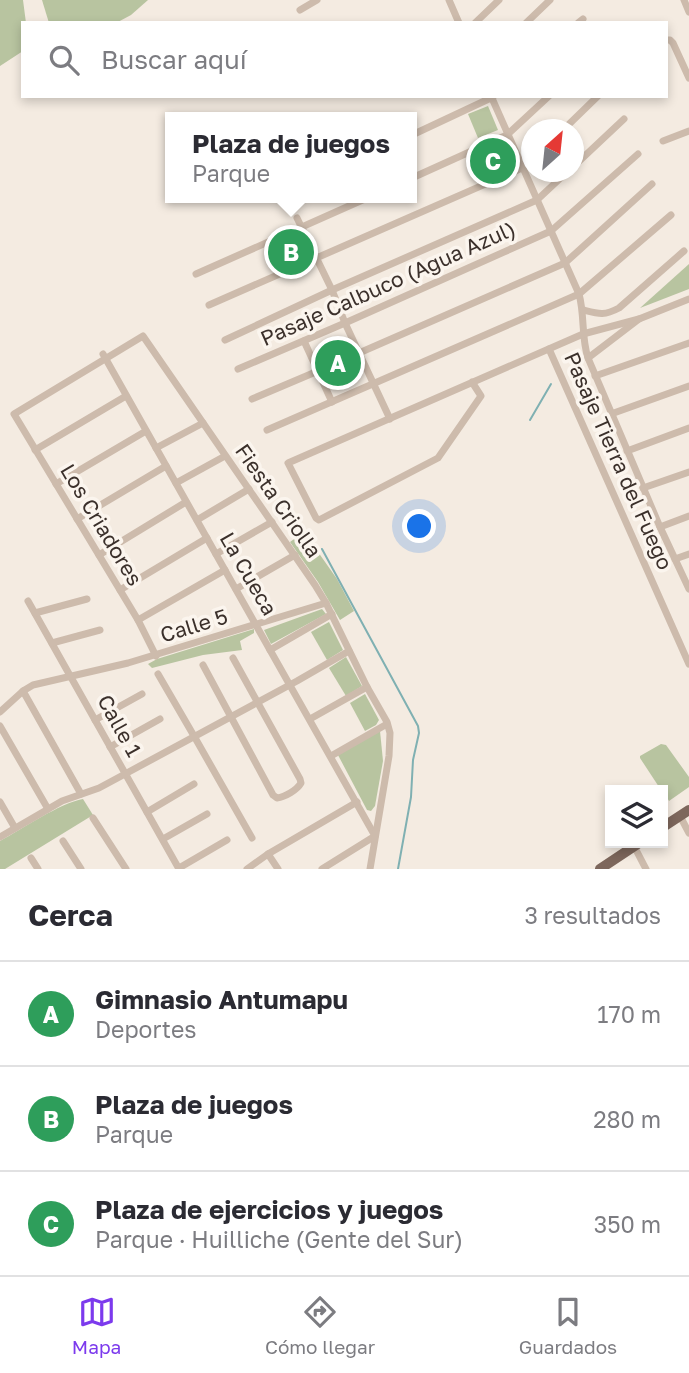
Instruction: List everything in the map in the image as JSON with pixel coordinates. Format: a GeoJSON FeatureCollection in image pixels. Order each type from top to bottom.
{"type":"FeatureCollection","features":[{"type":"Feature","properties":{"kind":"main road"},"geometry":{"type":"LineString","coordinates":[[668,824],[684,813]]}},
{"type":"Feature","properties":{"kind":"main road"},"geometry":{"type":"LineString","coordinates":[[601,869],[631,848]]}},
{"type":"Feature","properties":{"kind":"street"},"geometry":{"type":"LineString","coordinates":[[300,10],[317,0]]}},
{"type":"Feature","properties":{"kind":"street"},"geometry":{"type":"LineString","coordinates":[[450,0],[458,21]]}},
{"type":"Feature","properties":{"kind":"street"},"geometry":{"type":"LineString","coordinates":[[477,21],[499,0]]}},
{"type":"Feature","properties":{"kind":"street"},"geometry":{"type":"LineString","coordinates":[[528,21],[550,0]]}},
{"type":"Feature","properties":{"kind":"street"},"geometry":{"type":"LineString","coordinates":[[684,0],[689,12]]}},
{"type":"Feature","properties":{"kind":"street"},"geometry":{"type":"LineString","coordinates":[[668,40],[689,78]]}},
{"type":"Feature","properties":{"kind":"street"},"geometry":{"type":"LineString","coordinates":[[417,133],[490,98]]}},
{"type":"Feature","properties":{"kind":"street"},"geometry":{"type":"LineString","coordinates":[[492,98],[521,166]]}},
{"type":"Feature","properties":{"kind":"street"},"geometry":{"type":"LineString","coordinates":[[417,176],[507,135],[547,98]]}},
{"type":"Feature","properties":{"kind":"street"},"geometry":{"type":"LineString","coordinates":[[574,119],[596,98]]}},
{"type":"Feature","properties":{"kind":"street"},"geometry":{"type":"LineString","coordinates":[[584,156],[624,119]]}},
{"type":"Feature","properties":{"kind":"street"},"geometry":{"type":"LineString","coordinates":[[663,141],[689,131]]}},
{"type":"Feature","properties":{"kind":"street","name":"Pasaje Calbuco (Agua Azul)"},"geometry":{"type":"LineString","coordinates":[[238,369],[551,231],[638,153]]}},
{"type":"Feature","properties":{"kind":"street"},"geometry":{"type":"LineString","coordinates":[[209,305],[521,168]]}},
{"type":"Feature","properties":{"kind":"street"},"geometry":{"type":"LineString","coordinates":[[529,182],[579,295],[583,310],[583,345],[595,376],[689,589]]}},
{"type":"Feature","properties":{"kind":"street"},"geometry":{"type":"LineString","coordinates":[[225,340],[537,200],[556,182]]}},
{"type":"Feature","properties":{"kind":"street"},"geometry":{"type":"LineString","coordinates":[[359,353],[565,263],[652,184]]}},
{"type":"Feature","properties":{"kind":"street"},"geometry":{"type":"LineString","coordinates":[[196,274],[356,203]]}},
{"type":"Feature","properties":{"kind":"street"},"geometry":{"type":"LineString","coordinates":[[267,430],[579,295],[670,215]]}},
{"type":"Feature","properties":{"kind":"street"},"geometry":{"type":"LineString","coordinates":[[298,218],[390,419]]}},
{"type":"Feature","properties":{"kind":"street"},"geometry":{"type":"LineString","coordinates":[[583,310],[601,315],[619,308],[684,251]]}},
{"type":"Feature","properties":{"kind":"street"},"geometry":{"type":"LineString","coordinates":[[472,382],[481,396],[438,458],[319,520],[316,518],[288,463],[390,419],[472,382],[583,334],[639,319],[689,299]]}},
{"type":"Feature","properties":{"kind":"street"},"geometry":{"type":"LineString","coordinates":[[588,358],[639,319]]}},
{"type":"Feature","properties":{"kind":"street","name":"Fiesta Criolla"},"geometry":{"type":"LineString","coordinates":[[104,357],[143,337],[326,603],[390,733],[380,812]]}},
{"type":"Feature","properties":{"kind":"street"},"geometry":{"type":"LineString","coordinates":[[304,341],[332,402]]}},
{"type":"Feature","properties":{"kind":"street"},"geometry":{"type":"LineString","coordinates":[[595,376],[689,343]]}},
{"type":"Feature","properties":{"kind":"street","name":"Pasaje Tierra del Fuego"},"geometry":{"type":"LineString","coordinates":[[549,349],[689,664]]}},
{"type":"Feature","properties":{"kind":"street","name":"La Cueca"},"geometry":{"type":"LineString","coordinates":[[104,357],[375,836]]}},
{"type":"Feature","properties":{"kind":"street","name":"Los Criadores"},"geometry":{"type":"LineString","coordinates":[[104,357],[14,414],[138,620],[156,656]]}},
{"type":"Feature","properties":{"kind":"street"},"geometry":{"type":"LineString","coordinates":[[252,399],[318,371]]}},
{"type":"Feature","properties":{"kind":"street"},"geometry":{"type":"LineString","coordinates":[[611,414],[689,386]]}},
{"type":"Feature","properties":{"kind":"street"},"geometry":{"type":"LineString","coordinates":[[35,450],[126,396]]}},
{"type":"Feature","properties":{"kind":"street"},"geometry":{"type":"LineString","coordinates":[[156,448],[203,423]]}},
{"type":"Feature","properties":{"kind":"street"},"geometry":{"type":"LineString","coordinates":[[627,451],[689,428]]}},
{"type":"Feature","properties":{"kind":"street"},"geometry":{"type":"LineString","coordinates":[[56,484],[146,430]]}},
{"type":"Feature","properties":{"kind":"street"},"geometry":{"type":"LineString","coordinates":[[176,483],[225,456]]}},
{"type":"Feature","properties":{"kind":"street"},"geometry":{"type":"LineString","coordinates":[[77,519],[166,466]]}},
{"type":"Feature","properties":{"kind":"street"},"geometry":{"type":"LineString","coordinates":[[643,488],[689,472]]}},
{"type":"Feature","properties":{"kind":"street"},"geometry":{"type":"LineString","coordinates":[[197,520],[249,489]]}},
{"type":"Feature","properties":{"kind":"street"},"geometry":{"type":"LineString","coordinates":[[99,555],[187,502]]}},
{"type":"Feature","properties":{"kind":"street"},"geometry":{"type":"LineString","coordinates":[[660,527],[689,516]]}},
{"type":"Feature","properties":{"kind":"street"},"geometry":{"type":"LineString","coordinates":[[216,554],[272,522]]}},
{"type":"Feature","properties":{"kind":"street"},"geometry":{"type":"LineString","coordinates":[[120,590],[206,538]]}},
{"type":"Feature","properties":{"kind":"street"},"geometry":{"type":"LineString","coordinates":[[675,559],[689,554]]}},
{"type":"Feature","properties":{"kind":"street"},"geometry":{"type":"LineString","coordinates":[[236,589],[295,555]]}},
{"type":"Feature","properties":{"kind":"street"},"geometry":{"type":"LineString","coordinates":[[138,620],[225,570]]}},
{"type":"Feature","properties":{"kind":"street"},"geometry":{"type":"LineString","coordinates":[[35,613],[87,598]]}},
{"type":"Feature","properties":{"kind":"street","name":"Calle 1"},"geometry":{"type":"LineString","coordinates":[[28,601],[179,869]]}},
{"type":"Feature","properties":{"kind":"street","name":"Calle 5"},"geometry":{"type":"LineString","coordinates":[[23,691],[33,685],[70,675],[156,656],[326,603]]}},
{"type":"Feature","properties":{"kind":"street"},"geometry":{"type":"LineString","coordinates":[[270,650],[332,614]]}},
{"type":"Feature","properties":{"kind":"street"},"geometry":{"type":"LineString","coordinates":[[52,643],[100,630]]}},
{"type":"Feature","properties":{"kind":"street"},"geometry":{"type":"LineString","coordinates":[[0,837],[62,801],[99,788],[349,651]]}},
{"type":"Feature","properties":{"kind":"street"},"geometry":{"type":"LineString","coordinates":[[203,665],[273,795],[276,798],[281,797],[298,787],[300,779],[233,658]]}},
{"type":"Feature","properties":{"kind":"street"},"geometry":{"type":"LineString","coordinates":[[158,674],[252,838]]}},
{"type":"Feature","properties":{"kind":"street"},"geometry":{"type":"LineString","coordinates":[[310,719],[367,687]]}},
{"type":"Feature","properties":{"kind":"street"},"geometry":{"type":"LineString","coordinates":[[0,712],[23,691],[81,794]]}},
{"type":"Feature","properties":{"kind":"street"},"geometry":{"type":"LineString","coordinates":[[96,720],[142,694]]}},
{"type":"Feature","properties":{"kind":"street"},"geometry":{"type":"LineString","coordinates":[[110,747],[160,719]]}},
{"type":"Feature","properties":{"kind":"street"},"geometry":{"type":"LineString","coordinates":[[331,756],[387,724]]}},
{"type":"Feature","properties":{"kind":"street"},"geometry":{"type":"LineString","coordinates":[[0,726],[48,809]]}},
{"type":"Feature","properties":{"kind":"street"},"geometry":{"type":"LineString","coordinates":[[147,812],[194,784]]}},
{"type":"Feature","properties":{"kind":"street"},"geometry":{"type":"LineString","coordinates":[[0,802],[15,828]]}},
{"type":"Feature","properties":{"kind":"street"},"geometry":{"type":"LineString","coordinates":[[247,869],[357,802]]}},
{"type":"Feature","properties":{"kind":"street"},"geometry":{"type":"LineString","coordinates":[[362,812],[380,812],[370,869]]}},
{"type":"Feature","properties":{"kind":"street"},"geometry":{"type":"LineString","coordinates":[[684,813],[689,834]]}},
{"type":"Feature","properties":{"kind":"street"},"geometry":{"type":"LineString","coordinates":[[163,839],[207,814]]}},
{"type":"Feature","properties":{"kind":"street"},"geometry":{"type":"LineString","coordinates":[[93,818],[126,869]]}},
{"type":"Feature","properties":{"kind":"street"},"geometry":{"type":"LineString","coordinates":[[322,869],[375,836]]}},
{"type":"Feature","properties":{"kind":"street"},"geometry":{"type":"LineString","coordinates":[[179,869],[227,839]]}},
{"type":"Feature","properties":{"kind":"street"},"geometry":{"type":"LineString","coordinates":[[63,841],[80,869]]}},
{"type":"Feature","properties":{"kind":"street"},"geometry":{"type":"LineString","coordinates":[[638,848],[646,869]]}},
{"type":"Feature","properties":{"kind":"street"},"geometry":{"type":"LineString","coordinates":[[268,854],[278,869]]}},
{"type":"Feature","properties":{"kind":"street"},"geometry":{"type":"LineString","coordinates":[[31,858],[38,869]]}},
{"type":"Feature","properties":{"kind":"green space"},"geometry":{"type":"Polygon","coordinates":[[[0,0],[23,0],[26,21],[21,21],[21,52],[0,66],[0,0]]]}},
{"type":"Feature","properties":{"kind":"green space"},"geometry":{"type":"Polygon","coordinates":[[[42,0],[148,0],[120,21],[48,21],[42,0]]]}},
{"type":"Feature","properties":{"kind":"green space"},"geometry":{"type":"Polygon","coordinates":[[[488,106],[498,130],[478,138],[468,114],[488,106]]]}},
{"type":"Feature","properties":{"kind":"green space"},"geometry":{"type":"Polygon","coordinates":[[[505,142],[516,165],[487,178],[480,165],[476,167],[471,157],[505,142]]]}},
{"type":"Feature","properties":{"kind":"green space"},"geometry":{"type":"Polygon","coordinates":[[[300,233],[313,258],[281,272],[270,245],[300,233]]]}},
{"type":"Feature","properties":{"kind":"green space"},"geometry":{"type":"Polygon","coordinates":[[[689,264],[689,289],[640,308],[689,264]]]}},
{"type":"Feature","properties":{"kind":"green space"},"geometry":{"type":"Polygon","coordinates":[[[346,340],[361,373],[331,386],[316,352],[346,340]]]}},
{"type":"Feature","properties":{"kind":"green space"},"geometry":{"type":"Polygon","coordinates":[[[304,532],[337,579],[354,611],[340,620],[290,542],[304,532]]]}},
{"type":"Feature","properties":{"kind":"green space"},"geometry":{"type":"Polygon","coordinates":[[[322,609],[326,614],[271,644],[264,630],[322,609]]]}},
{"type":"Feature","properties":{"kind":"green space"},"geometry":{"type":"Polygon","coordinates":[[[329,622],[343,650],[327,660],[311,632],[329,622]]]}},
{"type":"Feature","properties":{"kind":"green space"},"geometry":{"type":"Polygon","coordinates":[[[254,629],[254,633],[240,641],[242,650],[203,655],[152,668],[148,664],[157,659],[254,629]]]}},
{"type":"Feature","properties":{"kind":"green space"},"geometry":{"type":"Polygon","coordinates":[[[346,657],[362,686],[346,696],[329,668],[346,657]]]}},
{"type":"Feature","properties":{"kind":"green space"},"geometry":{"type":"Polygon","coordinates":[[[365,694],[379,720],[365,731],[350,703],[365,694]]]}},
{"type":"Feature","properties":{"kind":"green space"},"geometry":{"type":"Polygon","coordinates":[[[380,731],[383,761],[375,806],[371,811],[367,810],[338,755],[380,731]]]}},
{"type":"Feature","properties":{"kind":"green space"},"geometry":{"type":"Polygon","coordinates":[[[661,744],[666,745],[689,777],[689,787],[669,801],[668,785],[658,785],[640,756],[661,744]]]}},
{"type":"Feature","properties":{"kind":"green space"},"geometry":{"type":"Polygon","coordinates":[[[83,799],[93,815],[5,869],[0,869],[0,841],[52,811],[83,799]]]}},
{"type":"Feature","properties":{"kind":"waterway"},"geometry":{"type":"LineString","coordinates":[[530,420],[551,384]]}},
{"type":"Feature","properties":{"kind":"waterway"},"geometry":{"type":"LineString","coordinates":[[322,549],[418,726],[411,797],[398,869]]}},
{"type":"Feature","properties":{"kind":"place","name":"Plaza de ejercicios y juegos"},"geometry":{"type":"Point","coordinates":[493,161]}},
{"type":"Feature","properties":{"kind":"place","name":"Plaza de juegos"},"geometry":{"type":"Point","coordinates":[291,252]}},
{"type":"Feature","properties":{"kind":"place","name":"Gimnasio Antumapu"},"geometry":{"type":"Point","coordinates":[338,363]}}]}
